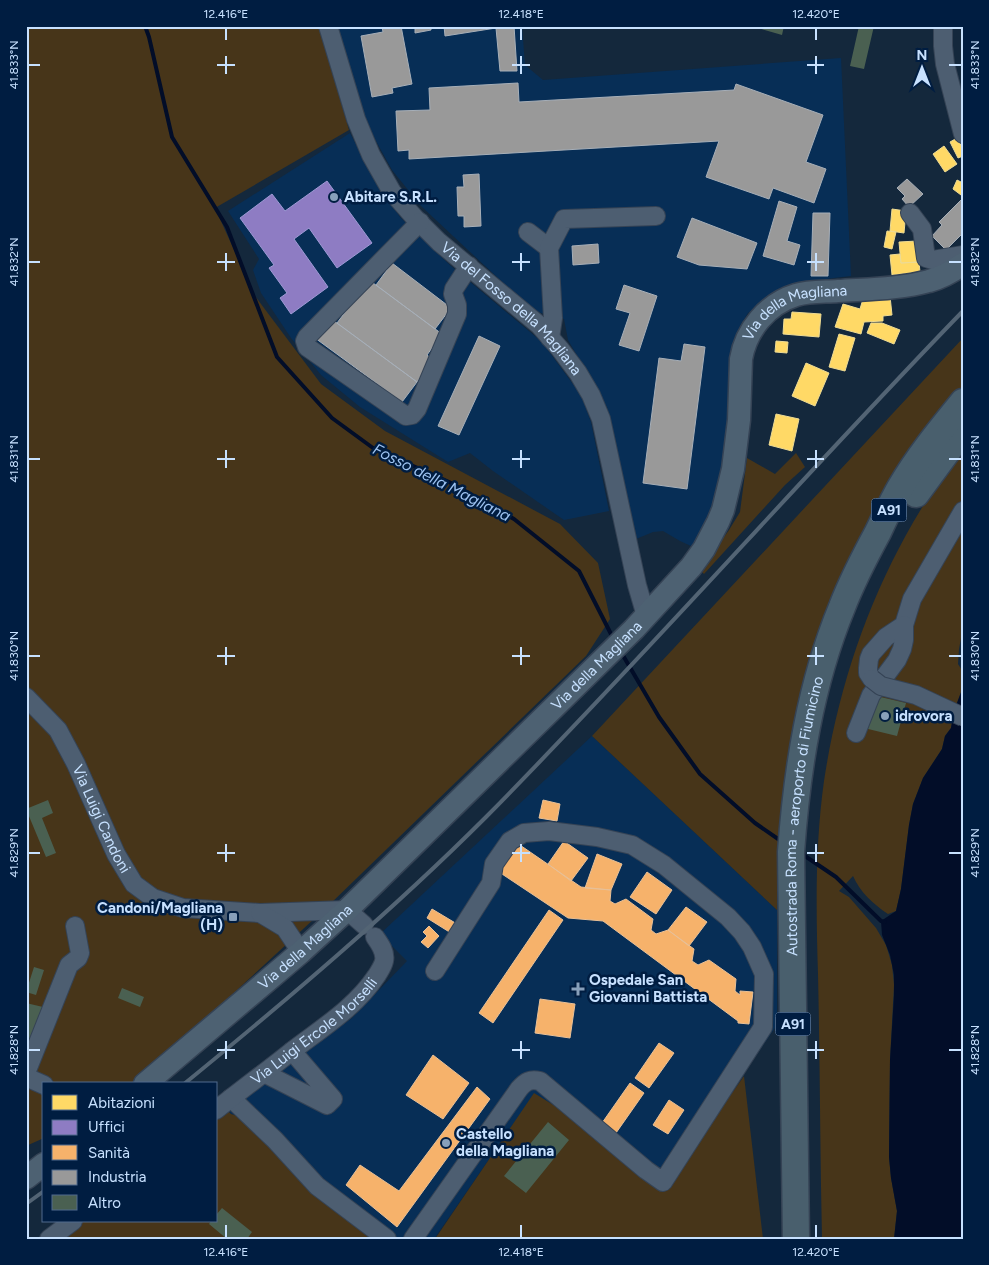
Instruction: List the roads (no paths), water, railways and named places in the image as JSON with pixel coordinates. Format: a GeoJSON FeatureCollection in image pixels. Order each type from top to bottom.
{"type":"FeatureCollection","features":[{"type":"Feature","properties":{"kind":"highway","name":"Autostrada Roma - aeroporto di Fiumicino"},"geometry":{"type":"LineString","coordinates":[[813,1239],[808,865],[812,795],[819,749],[842,632],[856,573],[900,488],[929,444],[963,402]]}},
{"type":"Feature","properties":{"kind":"highway","name":"Autostrada Roma - aeroporto di Fiumicino"},"geometry":{"type":"LineString","coordinates":[[796,1239],[791,852],[805,735],[819,676],[871,582],[916,494],[963,430]]}},
{"type":"Feature","properties":{"kind":"main road","name":"Via della Magliana"},"geometry":{"type":"LineString","coordinates":[[147,1082],[301,952],[347,910],[640,622],[686,573],[700,555],[723,510],[734,469],[737,444],[741,359],[749,335],[759,320],[783,301],[796,295],[813,292],[882,288],[923,282],[936,279],[963,264]]}},
{"type":"Feature","properties":{"kind":"main road"},"geometry":{"type":"LineString","coordinates":[[26,1178],[42,1166]]}},
{"type":"Feature","properties":{"kind":"street","name":"Via del Fosso della Magliana"},"geometry":{"type":"LineString","coordinates":[[328,26],[356,120],[371,155],[392,192],[439,242],[538,325],[578,373],[591,396],[601,419],[637,585],[640,622]]}},
{"type":"Feature","properties":{"kind":"street"},"geometry":{"type":"LineString","coordinates":[[943,26],[942,46],[945,64],[963,134]]}},
{"type":"Feature","properties":{"kind":"street"},"geometry":{"type":"LineString","coordinates":[[910,213],[922,229],[926,258],[932,260],[963,254]]}},
{"type":"Feature","properties":{"kind":"street"},"geometry":{"type":"LineString","coordinates":[[550,338],[553,318],[549,248],[564,219],[656,216]]}},
{"type":"Feature","properties":{"kind":"street"},"geometry":{"type":"LineString","coordinates":[[420,222],[307,337],[305,342],[307,347],[406,416],[412,415],[418,409],[457,314],[457,305],[453,294],[454,289],[469,266]]}},
{"type":"Feature","properties":{"kind":"street"},"geometry":{"type":"LineString","coordinates":[[528,232],[549,248]]}},
{"type":"Feature","properties":{"kind":"street"},"geometry":{"type":"LineString","coordinates":[[856,732],[870,695],[897,660],[902,649],[904,625],[912,599],[963,511]]}},
{"type":"Feature","properties":{"kind":"street"},"geometry":{"type":"LineString","coordinates":[[904,625],[886,637],[871,654],[868,673],[881,686],[916,695],[963,717]]}},
{"type":"Feature","properties":{"kind":"street","name":"Via Luigi Candoni"},"geometry":{"type":"LineString","coordinates":[[26,697],[58,730],[76,764],[116,854],[134,884],[153,898],[183,908],[260,913],[347,910]]}},
{"type":"Feature","properties":{"kind":"street"},"geometry":{"type":"LineString","coordinates":[[413,1239],[519,1089],[533,1079],[540,1081],[646,1170],[663,1182],[762,1027],[764,974],[752,947],[742,932],[664,865],[632,845],[597,836],[549,831],[524,833],[510,841],[494,864],[491,883],[435,971]]}},
{"type":"Feature","properties":{"kind":"street","name":"Via Luigi Ercole Morselli"},"geometry":{"type":"LineString","coordinates":[[218,1108],[345,1010],[370,985],[382,967],[384,953],[381,945],[370,931],[347,910]]}},
{"type":"Feature","properties":{"kind":"street","name":"Via Luigi Candoni"},"geometry":{"type":"LineString","coordinates":[[260,913],[284,928],[301,952]]}},
{"type":"Feature","properties":{"kind":"street"},"geometry":{"type":"LineString","coordinates":[[26,1073],[68,965],[78,958],[80,953],[75,926]]}},
{"type":"Feature","properties":{"kind":"street"},"geometry":{"type":"LineString","coordinates":[[264,1073],[327,1105],[333,1099],[292,1051]]}},
{"type":"Feature","properties":{"kind":"street"},"geometry":{"type":"LineString","coordinates":[[26,1077],[42,1084]]}},
{"type":"Feature","properties":{"kind":"street"},"geometry":{"type":"LineString","coordinates":[[231,1098],[317,1186],[388,1239]]}},
{"type":"Feature","properties":{"kind":"street"},"geometry":{"type":"LineString","coordinates":[[49,1239],[72,1222]]}},
{"type":"Feature","properties":{"kind":"waterway","name":"Fosso della Magliana"},"geometry":{"type":"LineString","coordinates":[[145,26],[172,137],[227,227],[277,357],[332,418],[373,448],[449,482],[514,519],[579,571],[614,640]]}},
{"type":"Feature","properties":{"kind":"waterway","name":"Fosso della Magliana"},"geometry":{"type":"LineString","coordinates":[[621,652],[659,717],[700,774],[755,823],[781,841]]}},
{"type":"Feature","properties":{"kind":"waterway","name":"Fosso della Magliana"},"geometry":{"type":"LineString","coordinates":[[802,854],[836,877],[881,921],[885,922]]}},
{"type":"Feature","properties":{"kind":"railway"},"geometry":{"type":"LineString","coordinates":[[186,1082],[338,954],[413,887],[486,817],[607,692],[843,437],[963,311]]}},
{"type":"Feature","properties":{"kind":"railway"},"geometry":{"type":"LineString","coordinates":[[26,1204],[42,1192]]}},
{"type":"Feature","properties":{"kind":"place","name":"Abitare S.R.L."},"geometry":{"type":"Point","coordinates":[334,197]}},
{"type":"Feature","properties":{"kind":"place","name":"idrovora"},"geometry":{"type":"Point","coordinates":[885,716]}},
{"type":"Feature","properties":{"kind":"place","name":"Candoni/Magliana (H)"},"geometry":{"type":"Point","coordinates":[233,917]}},
{"type":"Feature","properties":{"kind":"place","name":"Ospedale San Giovanni Battista"},"geometry":{"type":"Point","coordinates":[578,989]}},
{"type":"Feature","properties":{"kind":"place","name":"Castello della Magliana"},"geometry":{"type":"Point","coordinates":[446,1143]}}]}
